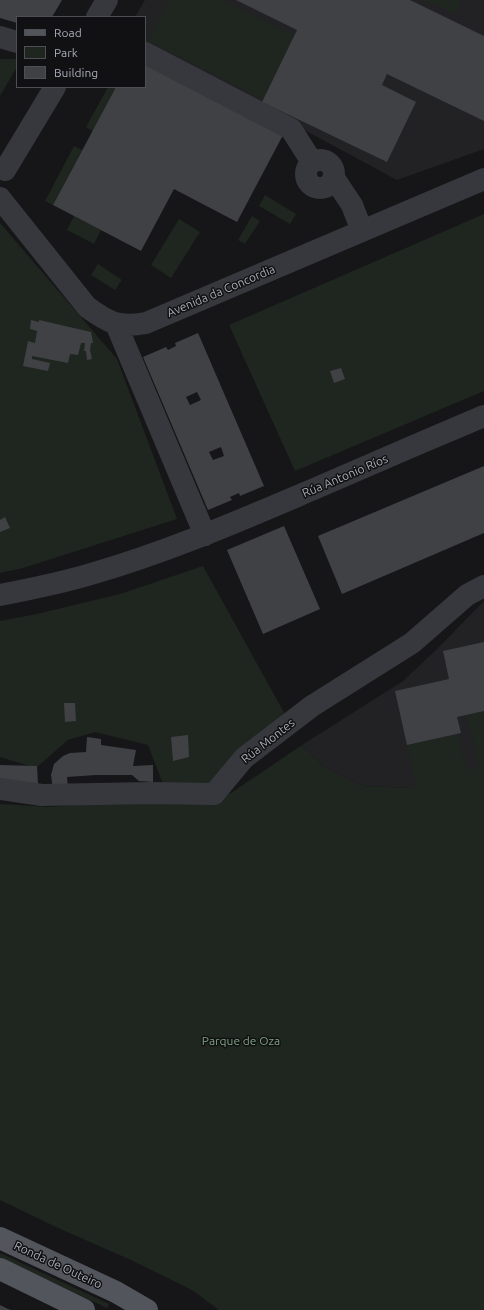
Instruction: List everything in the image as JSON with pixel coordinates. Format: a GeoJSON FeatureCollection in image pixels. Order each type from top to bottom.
{"type":"FeatureCollection","features":[{"type":"Feature","properties":{"kind":"main road","name":"Ronda de Outeiro"},"geometry":{"type":"LineString","coordinates":[[0,1238],[116,1292],[147,1310]]}},
{"type":"Feature","properties":{"kind":"main road"},"geometry":{"type":"LineString","coordinates":[[0,1269],[84,1310]]}},
{"type":"Feature","properties":{"kind":"street"},"geometry":{"type":"LineString","coordinates":[[98,16],[107,0]]}},
{"type":"Feature","properties":{"kind":"street"},"geometry":{"type":"LineString","coordinates":[[0,37],[16,42]]}},
{"type":"Feature","properties":{"kind":"street"},"geometry":{"type":"LineString","coordinates":[[146,54],[290,129],[312,162],[308,165],[306,175],[310,184],[315,188],[327,187],[331,184],[334,178],[352,205],[362,231]]}},
{"type":"Feature","properties":{"kind":"street"},"geometry":{"type":"LineString","coordinates":[[0,198],[5,194],[10,184],[9,178],[3,168],[54,88]]}},
{"type":"Feature","properties":{"kind":"street","name":"Avenida da Concordia"},"geometry":{"type":"LineString","coordinates":[[0,198],[87,307],[102,318],[116,324],[131,326],[146,323],[484,179]]}},
{"type":"Feature","properties":{"kind":"street"},"geometry":{"type":"LineString","coordinates":[[116,324],[205,535]]}},
{"type":"Feature","properties":{"kind":"street","name":"Rúa Antonio Ríos"},"geometry":{"type":"LineString","coordinates":[[0,595],[92,574],[205,535],[484,416]]}},
{"type":"Feature","properties":{"kind":"street","name":"Rúa Montes"},"geometry":{"type":"LineString","coordinates":[[0,789],[42,795],[151,793],[214,794],[244,758],[312,706],[412,643],[468,595],[484,586]]}},
{"type":"Feature","properties":{"kind":"street","name":"Ronda de Outeiro"},"geometry":{"type":"LineString","coordinates":[[116,1292],[130,1310]]}},
{"type":"Feature","properties":{"kind":"shaded area"},"geometry":{"type":"Polygon","coordinates":[[[145,0],[484,0],[484,149],[397,180],[146,45],[146,16],[136,16],[145,0]]]}},
{"type":"Feature","properties":{"kind":"shaded area"},"geometry":{"type":"Polygon","coordinates":[[[484,601],[484,766],[409,788],[364,786],[326,768],[302,745],[403,681],[484,601]]]}},
{"type":"Feature","properties":{"kind":"green space"},"geometry":{"type":"Polygon","coordinates":[[[169,0],[221,0],[294,36],[263,99],[148,41],[169,0]]]}},
{"type":"Feature","properties":{"kind":"green space"},"geometry":{"type":"Polygon","coordinates":[[[425,0],[461,0],[455,13],[425,0]]]}},
{"type":"Feature","properties":{"kind":"green space"},"geometry":{"type":"Polygon","coordinates":[[[0,59],[16,59],[16,69],[0,96],[0,59]]]}},
{"type":"Feature","properties":{"kind":"green space"},"geometry":{"type":"Polygon","coordinates":[[[107,88],[115,88],[93,131],[86,127],[107,88]]]}},
{"type":"Feature","properties":{"kind":"green space"},"geometry":{"type":"Polygon","coordinates":[[[74,146],[82,150],[53,205],[45,201],[74,146]]]}},
{"type":"Feature","properties":{"kind":"green space"},"geometry":{"type":"Polygon","coordinates":[[[265,195],[296,214],[290,224],[259,206],[265,195]]]}},
{"type":"Feature","properties":{"kind":"green space"},"geometry":{"type":"Polygon","coordinates":[[[484,214],[484,391],[295,471],[229,325],[484,214]]]}},
{"type":"Feature","properties":{"kind":"green space"},"geometry":{"type":"Polygon","coordinates":[[[74,216],[101,230],[94,244],[67,230],[74,216]]]}},
{"type":"Feature","properties":{"kind":"green space"},"geometry":{"type":"Polygon","coordinates":[[[252,216],[260,221],[245,244],[238,240],[252,216]]]}},
{"type":"Feature","properties":{"kind":"green space"},"geometry":{"type":"Polygon","coordinates":[[[179,219],[200,232],[171,278],[151,265],[179,219]]]}},
{"type":"Feature","properties":{"kind":"green space"},"geometry":{"type":"Polygon","coordinates":[[[0,223],[117,359],[177,519],[23,568],[0,573],[0,223]]]}},
{"type":"Feature","properties":{"kind":"green space"},"geometry":{"type":"Polygon","coordinates":[[[98,264],[122,280],[115,290],[91,275],[98,264]]]}},
{"type":"Feature","properties":{"kind":"green space"},"geometry":{"type":"Polygon","coordinates":[[[203,566],[287,718],[209,786],[163,784],[148,745],[95,732],[68,740],[36,768],[0,757],[0,621],[37,614],[120,594],[203,566]]]}},
{"type":"Feature","properties":{"kind":"green space","name":"Parque de Oza"},"geometry":{"type":"Polygon","coordinates":[[[484,711],[484,1310],[219,1310],[192,1290],[131,1260],[56,1227],[0,1200],[0,804],[50,807],[149,799],[189,804],[231,793],[302,745],[326,768],[364,786],[409,788],[416,785],[407,745],[457,734],[467,770],[479,767],[467,714],[484,711]]]}},
{"type":"Feature","properties":{"kind":"green space"},"geometry":{"type":"Polygon","coordinates":[[[0,1253],[109,1304],[107,1308],[0,1258],[0,1253]]]}},
{"type":"Feature","properties":{"kind":"building"},"geometry":{"type":"Polygon","coordinates":[[[0,0],[62,0],[53,16],[16,16],[16,23],[0,18],[0,0]]]}},
{"type":"Feature","properties":{"kind":"building"},"geometry":{"type":"Polygon","coordinates":[[[236,0],[410,0],[484,36],[484,121],[387,74],[382,85],[416,102],[387,162],[262,102],[297,30],[236,0]]]}},
{"type":"Feature","properties":{"kind":"building"},"geometry":{"type":"Polygon","coordinates":[[[146,63],[283,135],[237,222],[174,189],[141,251],[53,205],[115,88],[146,88],[146,63]]]}},
{"type":"Feature","properties":{"kind":"building"},"geometry":{"type":"Polygon","coordinates":[[[31,320],[39,322],[39,320],[91,332],[93,343],[91,343],[90,350],[92,359],[87,360],[86,351],[84,351],[85,343],[81,343],[78,355],[70,354],[68,363],[32,356],[32,359],[50,363],[48,371],[23,366],[28,341],[35,343],[37,331],[30,329],[31,320]]]}},
{"type":"Feature","properties":{"kind":"building"},"geometry":{"type":"Polygon","coordinates":[[[198,333],[264,486],[240,496],[239,493],[230,497],[232,500],[208,510],[143,357],[166,347],[168,350],[176,346],[175,343],[198,333]],[[197,392],[186,397],[190,405],[201,400],[197,392]],[[221,447],[209,452],[213,460],[224,456],[221,447]]]}},
{"type":"Feature","properties":{"kind":"building"},"geometry":{"type":"Polygon","coordinates":[[[341,368],[345,379],[334,383],[330,371],[341,368]]]}},
{"type":"Feature","properties":{"kind":"building"},"geometry":{"type":"Polygon","coordinates":[[[484,466],[484,533],[342,594],[318,536],[484,466]]]}},
{"type":"Feature","properties":{"kind":"building"},"geometry":{"type":"Polygon","coordinates":[[[5,517],[10,528],[0,532],[0,520],[5,517]]]}},
{"type":"Feature","properties":{"kind":"building"},"geometry":{"type":"Polygon","coordinates":[[[284,526],[320,609],[263,634],[227,550],[284,526]]]}},
{"type":"Feature","properties":{"kind":"building"},"geometry":{"type":"Polygon","coordinates":[[[484,642],[484,711],[457,717],[461,733],[407,745],[395,691],[449,679],[443,651],[484,642]]]}},
{"type":"Feature","properties":{"kind":"building"},"geometry":{"type":"Polygon","coordinates":[[[64,703],[75,703],[76,721],[65,722],[64,703]]]}},
{"type":"Feature","properties":{"kind":"building"},"geometry":{"type":"Polygon","coordinates":[[[188,735],[189,757],[173,761],[171,737],[188,735]]]}},
{"type":"Feature","properties":{"kind":"building"},"geometry":{"type":"Polygon","coordinates":[[[87,737],[101,739],[101,745],[136,750],[133,766],[153,765],[153,782],[139,781],[132,775],[67,777],[68,787],[53,789],[51,775],[54,764],[63,756],[70,753],[86,752],[87,737]]]}},
{"type":"Feature","properties":{"kind":"building"},"geometry":{"type":"Polygon","coordinates":[[[0,765],[37,766],[38,784],[0,783],[0,765]]]}},
{"type":"Feature","properties":{"kind":"building"},"geometry":{"type":"Polygon","coordinates":[[[0,1305],[8,1309],[11,1310],[0,1310],[0,1305]]]}}]}
